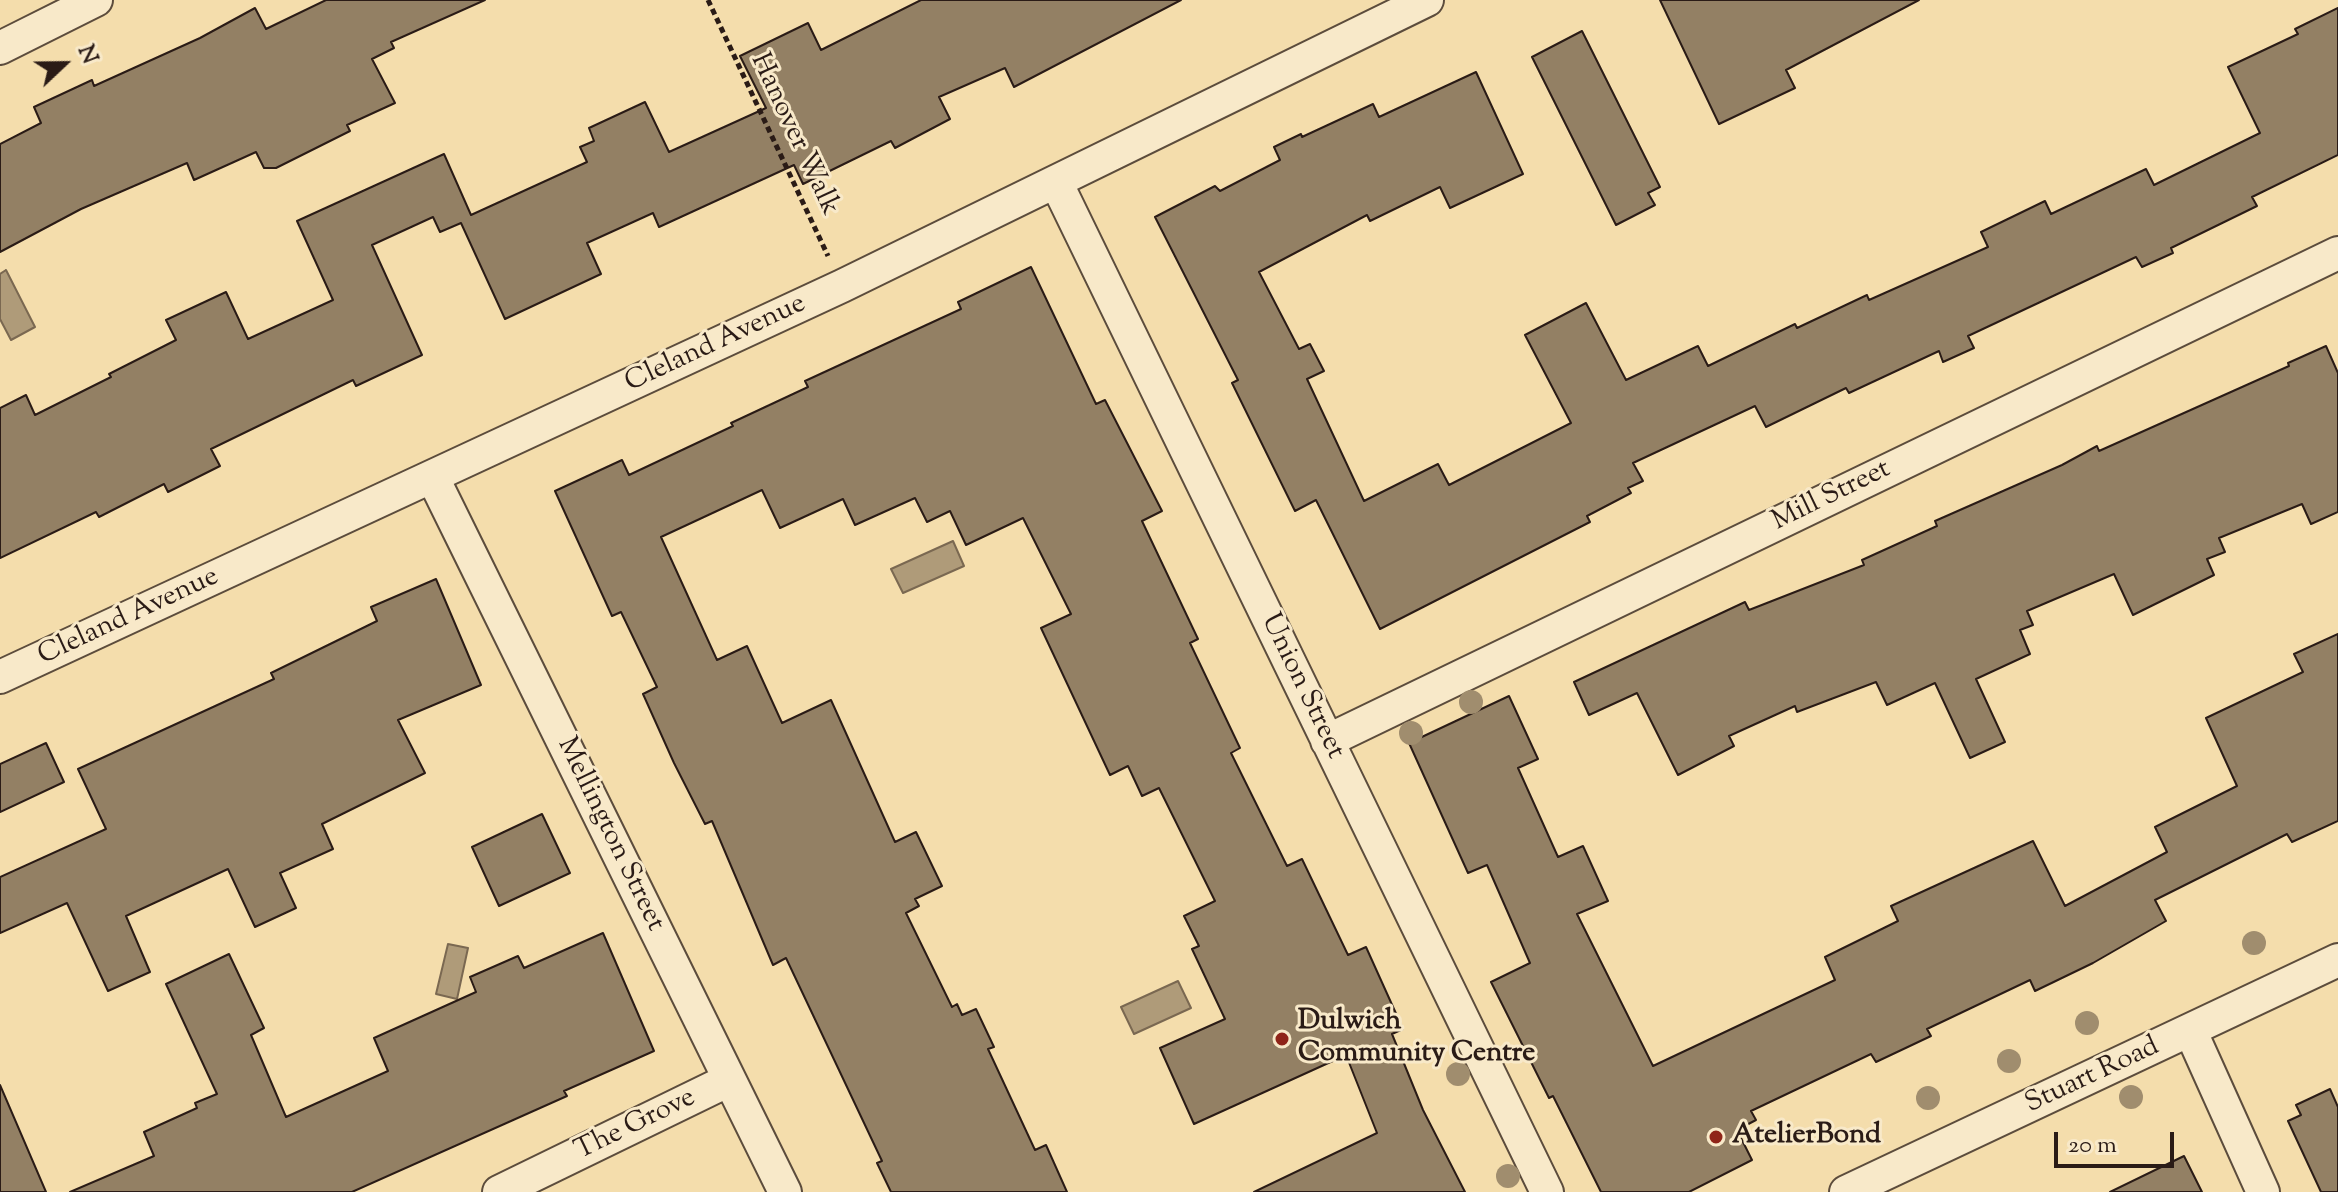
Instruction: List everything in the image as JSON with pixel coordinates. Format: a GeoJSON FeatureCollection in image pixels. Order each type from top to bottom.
{"type":"FeatureCollection","features":[{"type":"Feature","properties":{"kind":"street"},"geometry":{"type":"LineString","coordinates":[[0,48],[96,0]]}},
{"type":"Feature","properties":{"kind":"street","name":"Cleland Avenue"},"geometry":{"type":"LineString","coordinates":[[0,677],[842,286],[1427,0]]}},
{"type":"Feature","properties":{"kind":"street","name":"Union Street"},"geometry":{"type":"LineString","coordinates":[[1056,182],[1547,1192]]}},
{"type":"Feature","properties":{"kind":"street","name":"Mill Street"},"geometry":{"type":"LineString","coordinates":[[1327,741],[2338,253]]}},
{"type":"Feature","properties":{"kind":"street","name":"Mellington Street"},"geometry":{"type":"LineString","coordinates":[[433,478],[785,1192]]}},
{"type":"Feature","properties":{"kind":"street","name":"Stuart Road"},"geometry":{"type":"LineString","coordinates":[[1846,1192],[2191,1032],[2338,960]]}},
{"type":"Feature","properties":{"kind":"street"},"geometry":{"type":"LineString","coordinates":[[2191,1032],[2263,1192]]}},
{"type":"Feature","properties":{"kind":"street","name":"The Grove"},"geometry":{"type":"LineString","coordinates":[[499,1192],[729,1080]]}},
{"type":"Feature","properties":{"kind":"path","name":"Hanover Walk"},"geometry":{"type":"LineString","coordinates":[[708,0],[842,286]]}},
{"type":"Feature","properties":{"kind":"shaded area"},"geometry":{"type":"Polygon","coordinates":[[[6,270],[35,327],[11,340],[0,319],[0,274],[6,270]]]}},
{"type":"Feature","properties":{"kind":"shaded area"},"geometry":{"type":"Polygon","coordinates":[[[953,541],[964,566],[903,593],[891,569],[953,541]]]}},
{"type":"Feature","properties":{"kind":"shaded area"},"geometry":{"type":"Polygon","coordinates":[[[448,944],[468,948],[457,999],[436,994],[448,944]]]}},
{"type":"Feature","properties":{"kind":"shaded area"},"geometry":{"type":"Polygon","coordinates":[[[1178,981],[1191,1008],[1134,1034],[1121,1007],[1178,981]]]}},
{"type":"Feature","properties":{"kind":"building"},"geometry":{"type":"Polygon","coordinates":[[[326,0],[485,0],[391,42],[394,48],[372,59],[395,103],[347,125],[350,131],[276,168],[264,168],[256,152],[194,180],[187,163],[81,209],[0,252],[0,144],[41,123],[34,107],[92,80],[94,86],[200,38],[255,8],[266,29],[326,0]]]}},
{"type":"Feature","properties":{"kind":"building"},"geometry":{"type":"Polygon","coordinates":[[[921,0],[1181,0],[1014,87],[1005,68],[939,97],[950,119],[895,148],[891,141],[803,184],[794,165],[659,227],[653,213],[587,243],[601,274],[505,319],[461,223],[440,232],[433,217],[372,245],[422,355],[356,386],[353,380],[211,449],[220,466],[168,492],[164,484],[99,517],[96,512],[0,558],[0,408],[26,395],[35,415],[111,377],[109,374],[176,340],[166,320],[226,292],[248,339],[333,300],[297,221],[444,154],[471,215],[587,162],[580,147],[594,141],[589,128],[645,102],[669,152],[766,108],[740,56],[808,23],[821,50],[921,0]]]}},
{"type":"Feature","properties":{"kind":"building"},"geometry":{"type":"Polygon","coordinates":[[[1660,0],[1919,0],[1786,70],[1795,88],[1719,124],[1660,0]]]}},
{"type":"Feature","properties":{"kind":"building"},"geometry":{"type":"Polygon","coordinates":[[[2338,8],[2338,155],[2252,197],[2257,206],[2171,248],[2173,253],[2142,267],[2136,257],[1968,336],[1974,348],[1943,362],[1939,351],[1849,393],[1846,388],[1766,427],[1755,406],[1633,463],[1643,481],[1628,488],[1631,493],[1587,516],[1590,522],[1380,629],[1316,500],[1295,511],[1232,383],[1238,380],[1155,217],[1215,186],[1220,191],[1280,160],[1274,147],[1301,134],[1302,137],[1373,104],[1379,117],[1476,72],[1523,174],[1450,208],[1440,187],[1370,221],[1367,215],[1259,272],[1299,349],[1310,344],[1324,371],[1307,379],[1364,501],[1438,464],[1449,485],[1571,423],[1525,335],[1586,303],[1626,380],[1698,346],[1708,366],[1795,324],[1797,328],[1867,295],[1869,300],[1988,247],[1981,232],[2045,201],[2051,214],[2146,169],[2154,185],[2260,133],[2228,67],[2298,34],[2295,29],[2338,8]]]}},
{"type":"Feature","properties":{"kind":"building"},"geometry":{"type":"Polygon","coordinates":[[[1582,31],[1660,187],[1648,193],[1655,205],[1616,225],[1532,57],[1582,31]]]}},
{"type":"Feature","properties":{"kind":"building"},"geometry":{"type":"Polygon","coordinates":[[[1031,267],[1096,404],[1105,400],[1162,511],[1142,521],[1198,639],[1190,643],[1240,748],[1231,753],[1287,866],[1302,859],[1348,955],[1366,947],[1403,1029],[1392,1034],[1423,1110],[1465,1192],[1254,1192],[1377,1133],[1346,1055],[1194,1124],[1160,1048],[1225,1019],[1192,949],[1199,946],[1184,916],[1215,901],[1159,788],[1142,796],[1128,766],[1110,775],[1041,628],[1071,614],[1023,518],[966,545],[950,511],[927,522],[915,498],[855,525],[843,499],[780,528],[762,490],[661,537],[717,660],[747,646],[782,723],[831,700],[895,842],[916,832],[942,886],[915,899],[919,906],[906,913],[952,1007],[957,1004],[962,1015],[976,1009],[994,1047],[988,1049],[1035,1150],[1046,1145],[1067,1192],[891,1192],[877,1163],[882,1161],[786,958],[773,965],[712,821],[705,824],[674,763],[643,694],[657,687],[621,612],[612,616],[555,491],[622,460],[629,475],[808,387],[805,381],[961,309],[958,302],[1031,267]]]}},
{"type":"Feature","properties":{"kind":"building"},"geometry":{"type":"Polygon","coordinates":[[[2326,346],[2338,373],[2338,512],[2311,524],[2302,504],[2219,538],[2225,552],[2207,559],[2214,575],[2133,615],[2114,574],[2027,611],[2033,625],[2020,630],[2030,654],[1976,679],[2005,742],[1970,758],[1935,683],[1887,705],[1876,682],[1797,712],[1795,706],[1729,736],[1734,746],[1678,775],[1637,693],[1589,715],[1574,682],[1745,602],[1749,610],[1864,565],[1862,560],[1937,526],[1935,521],[2062,465],[2097,446],[2099,451],[2289,366],[2288,363],[2326,346]]]}},
{"type":"Feature","properties":{"kind":"building"},"geometry":{"type":"Polygon","coordinates":[[[436,579],[481,685],[398,720],[425,773],[322,824],[333,849],[280,873],[296,908],[255,927],[228,869],[126,916],[150,972],[108,991],[67,903],[0,933],[0,877],[106,829],[78,769],[274,679],[271,673],[377,621],[371,607],[436,579]]]}},
{"type":"Feature","properties":{"kind":"building"},"geometry":{"type":"Polygon","coordinates":[[[2338,634],[2338,821],[2292,842],[2287,834],[2155,900],[2166,921],[2093,963],[2035,991],[2030,980],[1927,1029],[1931,1036],[1876,1062],[1871,1054],[1751,1111],[1756,1120],[1737,1130],[1752,1160],[1689,1192],[1601,1192],[1553,1096],[1549,1098],[1491,982],[1530,963],[1487,865],[1468,873],[1409,743],[1509,696],[1538,759],[1518,768],[1558,857],[1583,846],[1608,901],[1577,914],[1653,1066],[1835,980],[1825,957],[1898,921],[1891,906],[2033,841],[2065,906],[2167,852],[2155,827],[2237,786],[2206,718],[2303,672],[2294,654],[2338,634]]]}},
{"type":"Feature","properties":{"kind":"building"},"geometry":{"type":"Polygon","coordinates":[[[46,743],[64,782],[0,812],[0,764],[46,743]]]}},
{"type":"Feature","properties":{"kind":"building"},"geometry":{"type":"Polygon","coordinates":[[[542,814],[570,873],[499,906],[472,847],[542,814]]]}},
{"type":"Feature","properties":{"kind":"building"},"geometry":{"type":"Polygon","coordinates":[[[603,933],[654,1051],[564,1091],[567,1096],[352,1192],[70,1192],[154,1156],[144,1132],[197,1108],[195,1103],[217,1094],[166,984],[229,954],[264,1028],[251,1035],[286,1117],[388,1071],[374,1038],[476,992],[470,977],[518,956],[524,968],[603,933]]]}},
{"type":"Feature","properties":{"kind":"building"},"geometry":{"type":"Polygon","coordinates":[[[0,1085],[46,1192],[0,1192],[0,1085]]]}},
{"type":"Feature","properties":{"kind":"building"},"geometry":{"type":"Polygon","coordinates":[[[2330,1089],[2338,1107],[2338,1192],[2321,1192],[2288,1121],[2301,1115],[2296,1105],[2330,1089]]]}},
{"type":"Feature","properties":{"kind":"building"},"geometry":{"type":"Polygon","coordinates":[[[2184,1156],[2202,1192],[2110,1192],[2184,1156]]]}},
{"type":"Feature","properties":{"kind":"place","name":"Dulwich Community Centre"},"geometry":{"type":"Point","coordinates":[1282,1039]}},
{"type":"Feature","properties":{"kind":"place","name":"AtelierBond"},"geometry":{"type":"Point","coordinates":[1716,1137]}}]}
